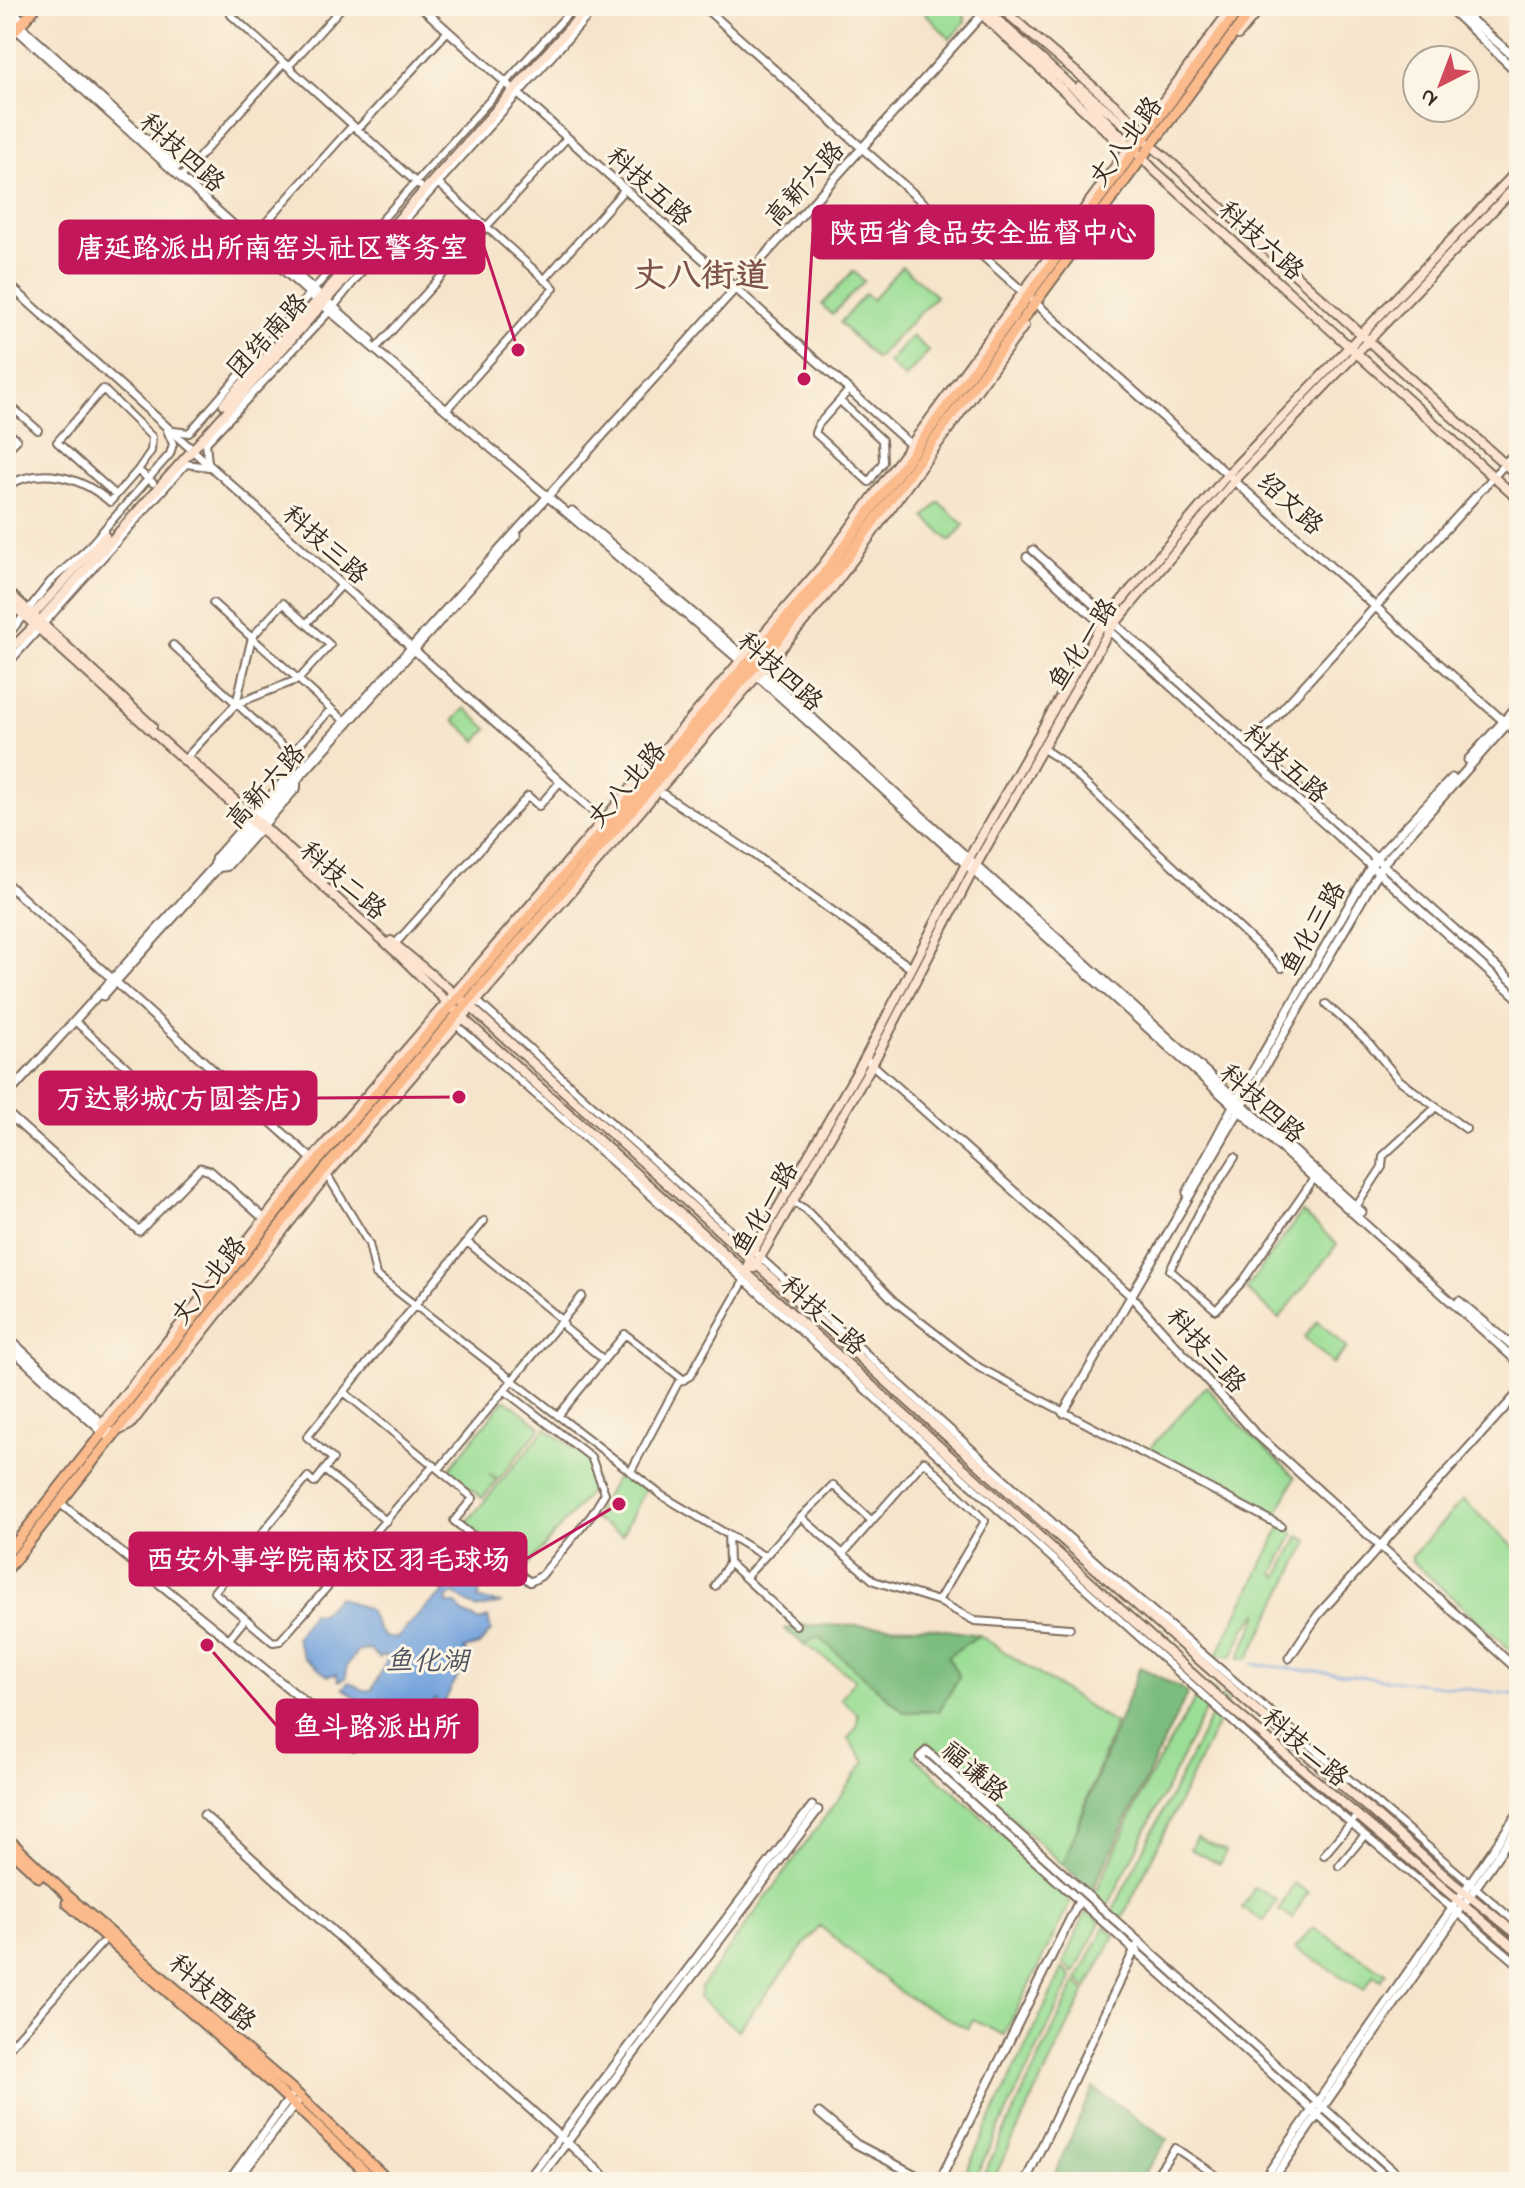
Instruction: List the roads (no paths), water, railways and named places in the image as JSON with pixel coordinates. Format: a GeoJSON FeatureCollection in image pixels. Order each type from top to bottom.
{"type":"FeatureCollection","features":[{"type":"Feature","properties":{"kind":"main road"},"geometry":{"type":"LineString","coordinates":[[14,30],[37,6]]}},
{"type":"Feature","properties":{"kind":"main road","name":"团结南路"},"geometry":{"type":"LineString","coordinates":[[6,646],[33,620],[321,300],[436,180],[582,6]]}},
{"type":"Feature","properties":{"kind":"main road","name":"团结南路"},"geometry":{"type":"LineString","coordinates":[[321,300],[418,184],[589,6]]}},
{"type":"Feature","properties":{"kind":"main road"},"geometry":{"type":"LineString","coordinates":[[973,6],[986,8],[1140,145]]}},
{"type":"Feature","properties":{"kind":"main road"},"geometry":{"type":"LineString","coordinates":[[999,6],[1140,145]]}},
{"type":"Feature","properties":{"kind":"main road"},"geometry":{"type":"LineString","coordinates":[[751,666],[831,590],[918,452],[1140,145],[1233,6]]}},
{"type":"Feature","properties":{"kind":"main road","name":"丈八北路"},"geometry":{"type":"LineString","coordinates":[[612,828],[655,789],[918,452],[1241,6]]}},
{"type":"Feature","properties":{"kind":"main road","name":"丈八北路"},"geometry":{"type":"LineString","coordinates":[[1140,145],[1254,6]]}},
{"type":"Feature","properties":{"kind":"main road"},"geometry":{"type":"LineString","coordinates":[[1140,145],[1262,6]]}},
{"type":"Feature","properties":{"kind":"main road","name":"科技六路"},"geometry":{"type":"LineString","coordinates":[[986,8],[1140,145],[1366,336],[1519,477]]}},
{"type":"Feature","properties":{"kind":"main road","name":"科技六路"},"geometry":{"type":"LineString","coordinates":[[1140,145],[1354,349],[1519,500]]}},
{"type":"Feature","properties":{"kind":"main road","name":"鱼化一路"},"geometry":{"type":"LineString","coordinates":[[745,1278],[869,1061],[911,968],[1108,624],[1232,477],[1519,169]]}},
{"type":"Feature","properties":{"kind":"main road","name":"鱼化一路"},"geometry":{"type":"LineString","coordinates":[[1366,336],[1519,183]]}},
{"type":"Feature","properties":{"kind":"main road","name":"团结南路"},"geometry":{"type":"LineString","coordinates":[[6,654],[100,538],[151,481],[189,447]]}},
{"type":"Feature","properties":{"kind":"main road","name":"科技二路"},"geometry":{"type":"LineString","coordinates":[[6,590],[33,620]]}},
{"type":"Feature","properties":{"kind":"main road","name":"科技二路"},"geometry":{"type":"LineString","coordinates":[[6,599],[395,944],[745,1278],[1353,1820],[1456,1908],[1519,1952]]}},
{"type":"Feature","properties":{"kind":"main road","name":"鱼化一路"},"geometry":{"type":"LineString","coordinates":[[755,1257],[793,1202],[971,864],[1042,748],[1108,624]]}},
{"type":"Feature","properties":{"kind":"main road","name":"丈八北路"},"geometry":{"type":"LineString","coordinates":[[6,1555],[320,1167],[751,666]]}},
{"type":"Feature","properties":{"kind":"main road","name":"科技二路"},"geometry":{"type":"LineString","coordinates":[[256,822],[459,1005],[755,1257],[1519,1936]]}},
{"type":"Feature","properties":{"kind":"main road"},"geometry":{"type":"LineString","coordinates":[[320,1167],[612,828]]}},
{"type":"Feature","properties":{"kind":"main road","name":"丈八北路"},"geometry":{"type":"LineString","coordinates":[[6,1571],[60,1503],[107,1431],[266,1220],[320,1167]]}},
{"type":"Feature","properties":{"kind":"main road","name":"科技西路"},"geometry":{"type":"LineString","coordinates":[[6,1837],[68,1896],[390,2182]]}},
{"type":"Feature","properties":{"kind":"main road","name":"科技西路"},"geometry":{"type":"LineString","coordinates":[[6,1846],[295,2098],[376,2182]]}},
{"type":"Feature","properties":{"kind":"street"},"geometry":{"type":"LineString","coordinates":[[8,6],[14,30]]}},
{"type":"Feature","properties":{"kind":"street"},"geometry":{"type":"LineString","coordinates":[[184,174],[343,6]]}},
{"type":"Feature","properties":{"kind":"street","name":"科技五路"},"geometry":{"type":"LineString","coordinates":[[420,6],[918,452]]}},
{"type":"Feature","properties":{"kind":"street"},"geometry":{"type":"LineString","coordinates":[[512,88],[575,6]]}},
{"type":"Feature","properties":{"kind":"street"},"geometry":{"type":"LineString","coordinates":[[512,88],[597,6]]}},
{"type":"Feature","properties":{"kind":"street","name":"绍文路"},"geometry":{"type":"LineString","coordinates":[[703,6],[1519,735]]}},
{"type":"Feature","properties":{"kind":"street"},"geometry":{"type":"LineString","coordinates":[[1447,6],[1519,74]]}},
{"type":"Feature","properties":{"kind":"street"},"geometry":{"type":"LineString","coordinates":[[1455,6],[1519,61]]}},
{"type":"Feature","properties":{"kind":"street","name":"高新六路"},"geometry":{"type":"LineString","coordinates":[[6,1097],[114,981],[986,8]]}},
{"type":"Feature","properties":{"kind":"street","name":"科技四路"},"geometry":{"type":"LineString","coordinates":[[6,13],[14,30],[184,174],[321,300],[447,408]]}},
{"type":"Feature","properties":{"kind":"street"},"geometry":{"type":"LineString","coordinates":[[231,15],[418,184]]}},
{"type":"Feature","properties":{"kind":"street","name":"科技四路"},"geometry":{"type":"LineString","coordinates":[[6,20],[321,300],[751,666],[1356,1207],[1518,1358]]}},
{"type":"Feature","properties":{"kind":"street"},"geometry":{"type":"LineString","coordinates":[[253,237],[448,31]]}},
{"type":"Feature","properties":{"kind":"street"},"geometry":{"type":"LineString","coordinates":[[378,346],[567,138]]}},
{"type":"Feature","properties":{"kind":"street"},"geometry":{"type":"LineString","coordinates":[[436,180],[554,288],[447,408]]}},
{"type":"Feature","properties":{"kind":"street"},"geometry":{"type":"LineString","coordinates":[[544,280],[624,190]]}},
{"type":"Feature","properties":{"kind":"street","name":"科技三路"},"geometry":{"type":"LineString","coordinates":[[6,282],[612,828]]}},
{"type":"Feature","properties":{"kind":"street"},"geometry":{"type":"LineString","coordinates":[[165,427],[180,434],[189,433],[321,300]]}},
{"type":"Feature","properties":{"kind":"street"},"geometry":{"type":"LineString","coordinates":[[212,468],[204,453],[206,443],[321,300]]}},
{"type":"Feature","properties":{"kind":"street"},"geometry":{"type":"LineString","coordinates":[[6,486],[48,475],[77,480],[110,502],[138,470],[151,451],[152,437],[103,389],[57,442],[116,495]]}},
{"type":"Feature","properties":{"kind":"street"},"geometry":{"type":"LineString","coordinates":[[840,401],[882,440],[883,462],[869,482],[815,433],[818,425],[849,390]]}},
{"type":"Feature","properties":{"kind":"street"},"geometry":{"type":"LineString","coordinates":[[6,402],[38,430]]}},
{"type":"Feature","properties":{"kind":"street"},"geometry":{"type":"LineString","coordinates":[[138,470],[151,481],[173,450],[165,427]]}},
{"type":"Feature","properties":{"kind":"street"},"geometry":{"type":"LineString","coordinates":[[6,430],[17,440],[9,448],[6,445]]}},
{"type":"Feature","properties":{"kind":"street"},"geometry":{"type":"LineString","coordinates":[[1250,745],[1519,448]]}},
{"type":"Feature","properties":{"kind":"street"},"geometry":{"type":"LineString","coordinates":[[6,638],[33,620],[186,464],[196,462],[212,468]]}},
{"type":"Feature","properties":{"kind":"street","name":"科技五路"},"geometry":{"type":"LineString","coordinates":[[1033,550],[1074,587],[1108,624],[1337,836],[1519,999]]}},
{"type":"Feature","properties":{"kind":"street","name":"科技五路"},"geometry":{"type":"LineString","coordinates":[[1027,557],[1250,745],[1519,987]]}},
{"type":"Feature","properties":{"kind":"street"},"geometry":{"type":"LineString","coordinates":[[307,623],[342,585]]}},
{"type":"Feature","properties":{"kind":"street"},"geometry":{"type":"LineString","coordinates":[[1068,594],[1074,587]]}},
{"type":"Feature","properties":{"kind":"street"},"geometry":{"type":"LineString","coordinates":[[213,603],[346,722]]}},
{"type":"Feature","properties":{"kind":"street"},"geometry":{"type":"LineString","coordinates":[[185,759],[236,704],[299,679],[330,645],[283,603],[252,637],[236,704]]}},
{"type":"Feature","properties":{"kind":"street"},"geometry":{"type":"LineString","coordinates":[[6,666],[33,620]]}},
{"type":"Feature","properties":{"kind":"street"},"geometry":{"type":"LineString","coordinates":[[173,645],[291,754],[331,709]]}},
{"type":"Feature","properties":{"kind":"street","name":"鱼化三路"},"geometry":{"type":"LineString","coordinates":[[1063,1413],[1183,1203],[1194,1176],[1379,861],[1519,704]]}},
{"type":"Feature","properties":{"kind":"street","name":"鱼化三路"},"geometry":{"type":"LineString","coordinates":[[1505,723],[1519,711]]}},
{"type":"Feature","properties":{"kind":"street"},"geometry":{"type":"LineString","coordinates":[[1042,748],[1060,760],[1282,968]]}},
{"type":"Feature","properties":{"kind":"street"},"geometry":{"type":"LineString","coordinates":[[395,944],[528,796],[539,806],[560,782]]}},
{"type":"Feature","properties":{"kind":"street"},"geometry":{"type":"LineString","coordinates":[[655,789],[752,853],[911,968]]}},
{"type":"Feature","properties":{"kind":"street"},"geometry":{"type":"LineString","coordinates":[[1337,836],[1343,829]]}},
{"type":"Feature","properties":{"kind":"street"},"geometry":{"type":"LineString","coordinates":[[6,883],[320,1167],[369,1244],[376,1275],[661,1495],[764,1556]]}},
{"type":"Feature","properties":{"kind":"street"},"geometry":{"type":"LineString","coordinates":[[1413,904],[1419,897]]}},
{"type":"Feature","properties":{"kind":"street","name":"高新六路"},"geometry":{"type":"LineString","coordinates":[[6,1103],[114,981]]}},
{"type":"Feature","properties":{"kind":"street"},"geometry":{"type":"LineString","coordinates":[[1326,1004],[1369,1043],[1398,1079],[1434,1109],[1466,1129]]}},
{"type":"Feature","properties":{"kind":"street"},"geometry":{"type":"LineString","coordinates":[[78,1024],[130,1070]]}},
{"type":"Feature","properties":{"kind":"street","name":"科技三路"},"geometry":{"type":"LineString","coordinates":[[869,1061],[1130,1295],[1253,1431],[1519,1671]]}},
{"type":"Feature","properties":{"kind":"street","name":"科技四路"},"geometry":{"type":"LineString","coordinates":[[1238,1104],[1518,1358]]}},
{"type":"Feature","properties":{"kind":"street"},"geometry":{"type":"LineString","coordinates":[[1356,1207],[1382,1167],[1383,1156],[1434,1109]]}},
{"type":"Feature","properties":{"kind":"street"},"geometry":{"type":"LineString","coordinates":[[6,1112],[139,1231],[200,1168],[210,1171],[266,1220]]}},
{"type":"Feature","properties":{"kind":"street"},"geometry":{"type":"LineString","coordinates":[[1235,1157],[1200,1211],[1170,1270],[1216,1310],[1243,1281],[1315,1177]]}},
{"type":"Feature","properties":{"kind":"street"},"geometry":{"type":"LineString","coordinates":[[793,1202],[805,1209],[894,1301],[937,1338],[1001,1381],[1281,1526]]}},
{"type":"Feature","properties":{"kind":"street"},"geometry":{"type":"LineString","coordinates":[[484,1221],[307,1437],[333,1459],[314,1483],[308,1477],[214,1592],[273,1642],[285,1638],[512,1381],[582,1296]]}},
{"type":"Feature","properties":{"kind":"street"},"geometry":{"type":"LineString","coordinates":[[467,1242],[562,1320],[565,1328],[604,1360]]}},
{"type":"Feature","properties":{"kind":"street"},"geometry":{"type":"LineString","coordinates":[[631,1471],[678,1383],[690,1376],[745,1278],[932,1452],[1353,1820],[1364,1836],[1456,1908],[1519,1965]]}},
{"type":"Feature","properties":{"kind":"street"},"geometry":{"type":"LineString","coordinates":[[558,1416],[625,1334],[684,1380]]}},
{"type":"Feature","properties":{"kind":"street"},"geometry":{"type":"LineString","coordinates":[[6,1336],[107,1431]]}},
{"type":"Feature","properties":{"kind":"street"},"geometry":{"type":"LineString","coordinates":[[6,1344],[107,1431]]}},
{"type":"Feature","properties":{"kind":"street"},"geometry":{"type":"LineString","coordinates":[[345,1393],[473,1498],[454,1521],[530,1582],[541,1576],[591,1516],[605,1493],[591,1457],[504,1390]]}},
{"type":"Feature","properties":{"kind":"street"},"geometry":{"type":"LineString","coordinates":[[1289,1658],[1318,1615],[1519,1392]]}},
{"type":"Feature","properties":{"kind":"street"},"geometry":{"type":"LineString","coordinates":[[843,1554],[932,1452]]}},
{"type":"Feature","properties":{"kind":"street"},"geometry":{"type":"LineString","coordinates":[[924,1461],[985,1521],[938,1601]]}},
{"type":"Feature","properties":{"kind":"street"},"geometry":{"type":"LineString","coordinates":[[324,1470],[386,1521]]}},
{"type":"Feature","properties":{"kind":"street"},"geometry":{"type":"LineString","coordinates":[[745,1578],[833,1485],[872,1521]]}},
{"type":"Feature","properties":{"kind":"street"},"geometry":{"type":"LineString","coordinates":[[60,1503],[341,1731],[354,1747]]}},
{"type":"Feature","properties":{"kind":"street"},"geometry":{"type":"LineString","coordinates":[[801,1517],[874,1581],[938,1601],[975,1621],[1070,1628]]}},
{"type":"Feature","properties":{"kind":"street"},"geometry":{"type":"LineString","coordinates":[[715,1586],[729,1563],[728,1534]]}},
{"type":"Feature","properties":{"kind":"street"},"geometry":{"type":"LineString","coordinates":[[729,1563],[796,1625]]}},
{"type":"Feature","properties":{"kind":"street"},"geometry":{"type":"LineString","coordinates":[[228,1640],[245,1619]]}},
{"type":"Feature","properties":{"kind":"street","name":"福谦路"},"geometry":{"type":"LineString","coordinates":[[1392,2182],[920,1757],[927,1751],[1406,2182]]}},
{"type":"Feature","properties":{"kind":"street"},"geometry":{"type":"LineString","coordinates":[[526,2182],[563,2140],[815,1808]]}},
{"type":"Feature","properties":{"kind":"street"},"geometry":{"type":"LineString","coordinates":[[1469,1890],[1519,1812]]}},
{"type":"Feature","properties":{"kind":"street"},"geometry":{"type":"LineString","coordinates":[[204,1815],[611,2182]]}},
{"type":"Feature","properties":{"kind":"street"},"geometry":{"type":"LineString","coordinates":[[1324,1855],[1353,1820]]}},
{"type":"Feature","properties":{"kind":"street"},"geometry":{"type":"LineString","coordinates":[[1271,2182],[1319,2104],[1456,1908],[1519,1825]]}},
{"type":"Feature","properties":{"kind":"street"},"geometry":{"type":"LineString","coordinates":[[1339,1866],[1364,1836]]}},
{"type":"Feature","properties":{"kind":"street"},"geometry":{"type":"LineString","coordinates":[[1469,1890],[1519,1925]]}},
{"type":"Feature","properties":{"kind":"street"},"geometry":{"type":"LineString","coordinates":[[939,2182],[1079,1901]]}},
{"type":"Feature","properties":{"kind":"street"},"geometry":{"type":"LineString","coordinates":[[1025,2182],[1138,1942]]}},
{"type":"Feature","properties":{"kind":"street"},"geometry":{"type":"LineString","coordinates":[[6,2051],[102,1943]]}},
{"type":"Feature","properties":{"kind":"street"},"geometry":{"type":"LineString","coordinates":[[228,2182],[295,2098]]}},
{"type":"Feature","properties":{"kind":"street"},"geometry":{"type":"LineString","coordinates":[[236,2182],[295,2098]]}},
{"type":"Feature","properties":{"kind":"street"},"geometry":{"type":"LineString","coordinates":[[1262,2182],[1314,2112]]}},
{"type":"Feature","properties":{"kind":"street"},"geometry":{"type":"LineString","coordinates":[[819,2113],[856,2144],[929,2182]]}},
{"type":"Feature","properties":{"kind":"street"},"geometry":{"type":"LineString","coordinates":[[537,2182],[563,2140]]}},
{"type":"Feature","properties":{"kind":"street"},"geometry":{"type":"LineString","coordinates":[[1151,2182],[1175,2148],[1226,2182]]}},
{"type":"Feature","properties":{"kind":"water","name":"鱼化湖"},"geometry":{"type":"Polygon","coordinates":[[[432,1558],[440,1562],[449,1575],[462,1575],[481,1584],[478,1600],[502,1603],[477,1609],[455,1594],[447,1598],[447,1604],[456,1604],[463,1613],[480,1621],[488,1617],[491,1631],[479,1645],[464,1649],[468,1657],[443,1704],[440,1706],[436,1699],[430,1703],[435,1712],[428,1710],[419,1716],[413,1710],[397,1718],[381,1712],[376,1715],[343,1688],[349,1682],[363,1690],[372,1690],[388,1658],[383,1655],[379,1658],[370,1649],[357,1651],[347,1666],[346,1678],[339,1681],[336,1674],[328,1676],[303,1657],[296,1638],[311,1613],[320,1614],[338,1597],[369,1610],[378,1630],[385,1637],[398,1637],[444,1593],[433,1580],[432,1558]]]}},
{"type":"Feature","properties":{"kind":"waterway"},"geometry":{"type":"LineString","coordinates":[[1252,1664],[1519,1695]]}},
{"type":"Feature","properties":{"kind":"place","name":"唐延路派出所南窑头社区警务室"},"geometry":{"type":"Point","coordinates":[518,350]}},
{"type":"Feature","properties":{"kind":"place","name":"陕西省食品安全监督中心"},"geometry":{"type":"Point","coordinates":[804,379]}},
{"type":"Feature","properties":{"kind":"place","name":"万达影城(方圆荟店)"},"geometry":{"type":"Point","coordinates":[459,1097]}},
{"type":"Feature","properties":{"kind":"place","name":"西安外事学院南校区羽毛球场"},"geometry":{"type":"Point","coordinates":[619,1504]}},
{"type":"Feature","properties":{"kind":"place","name":"鱼斗路派出所"},"geometry":{"type":"Point","coordinates":[207,1645]}},
{"type":"Feature","properties":{"kind":"district","name":"丈八街道"},"geometry":{"type":"Point","coordinates":[701,274]}}]}
